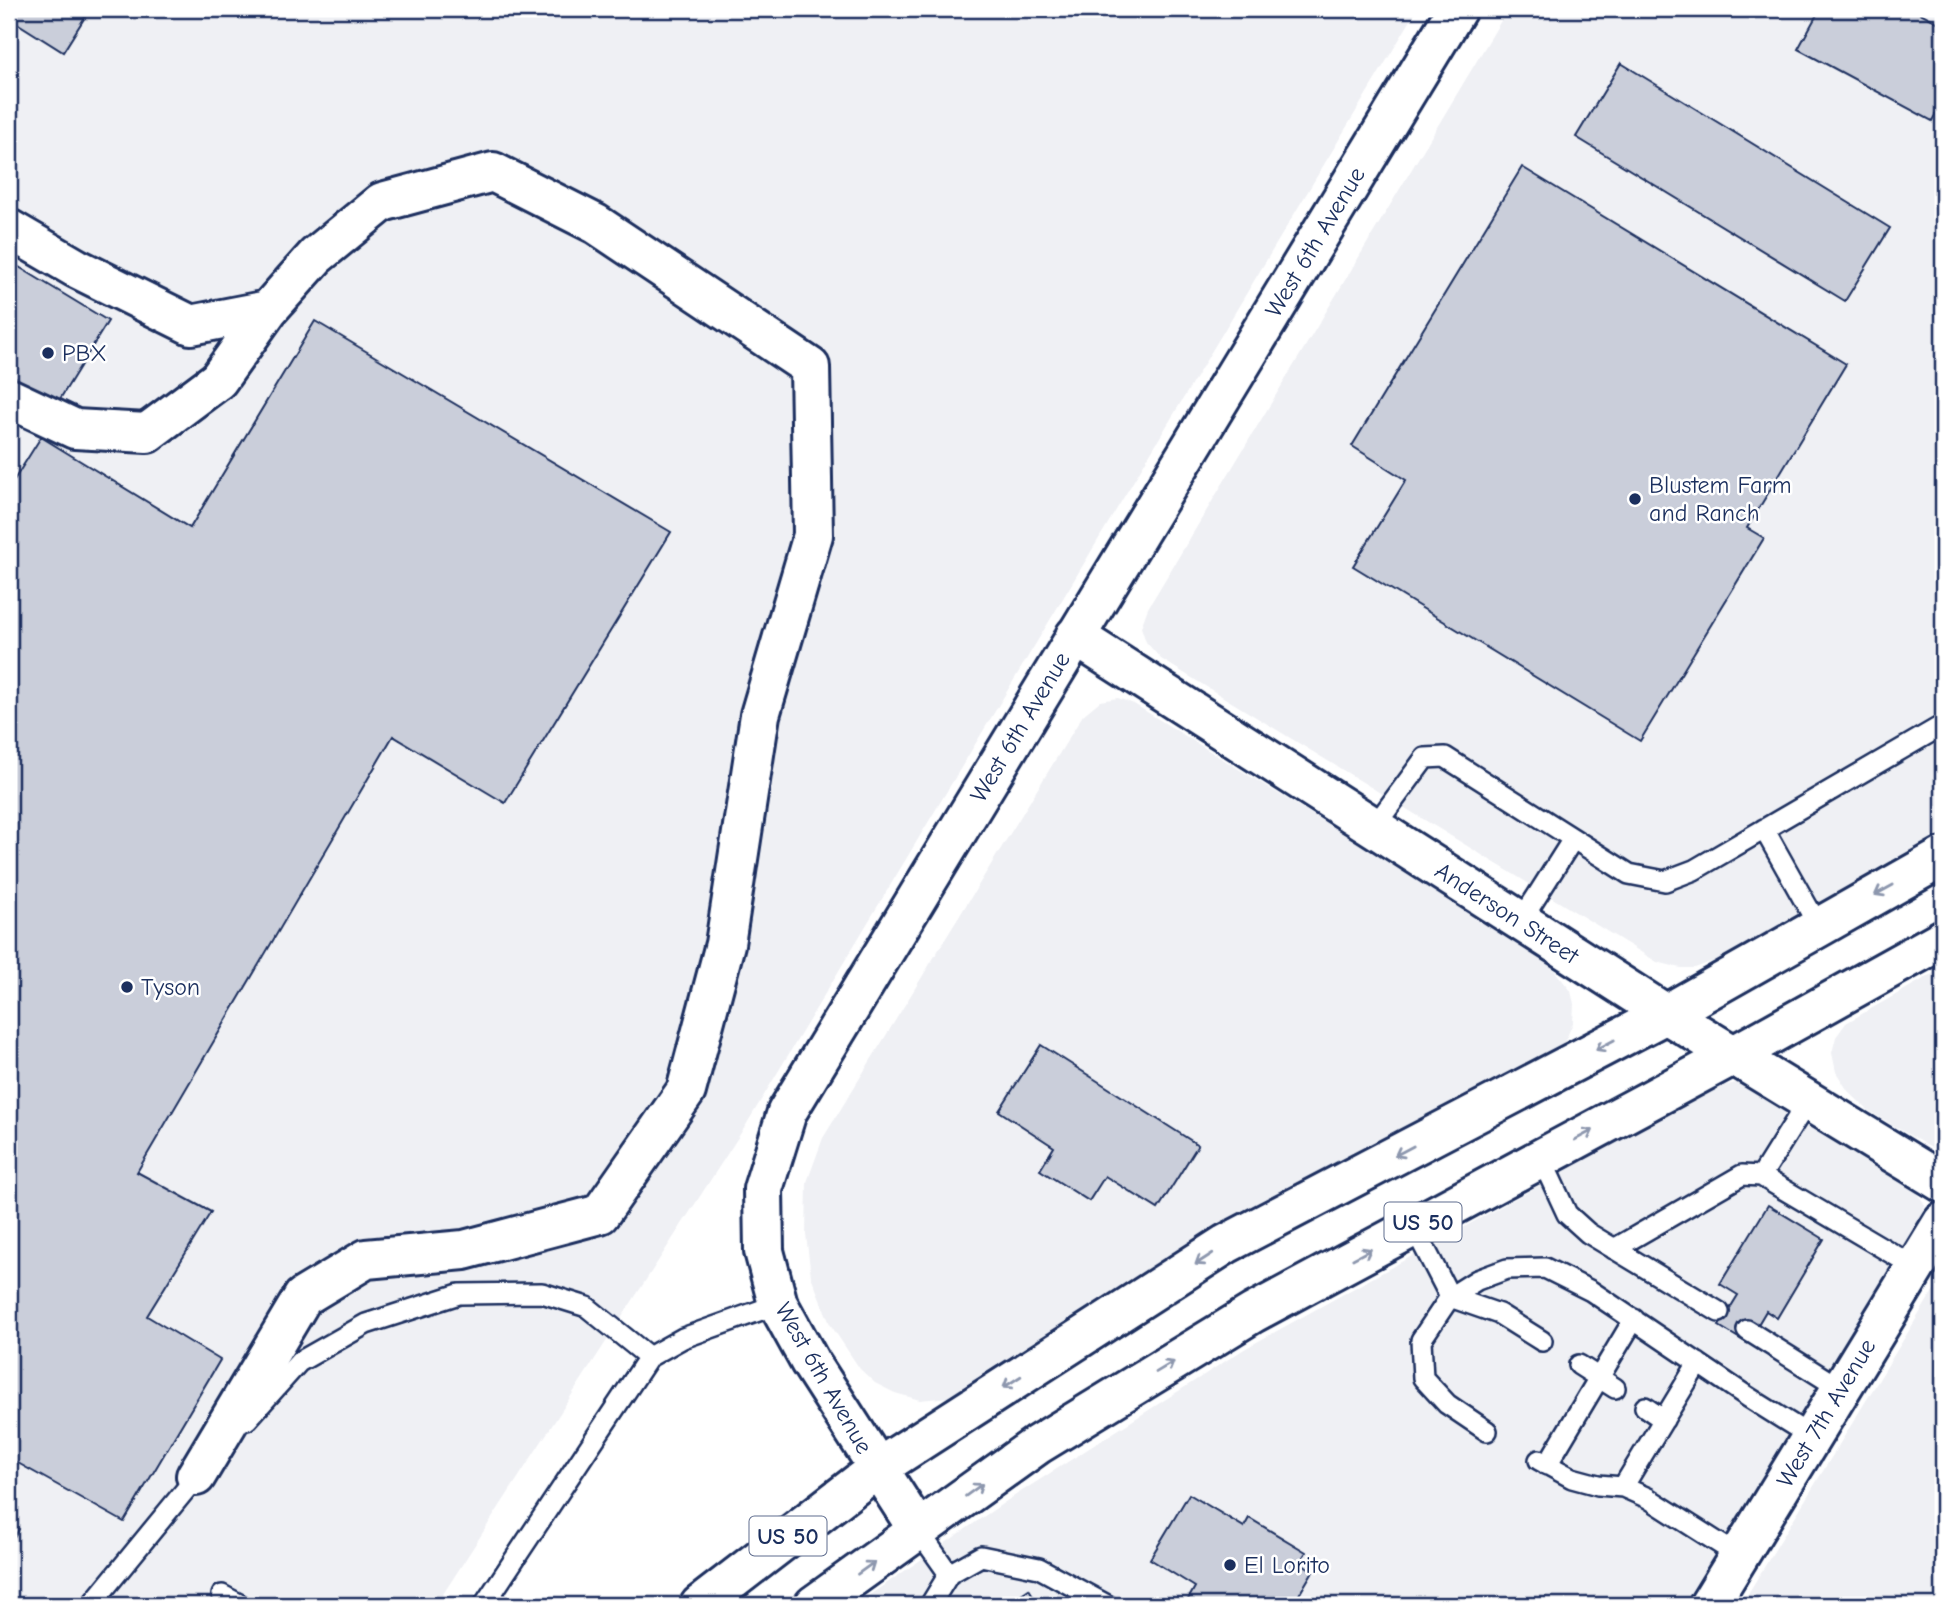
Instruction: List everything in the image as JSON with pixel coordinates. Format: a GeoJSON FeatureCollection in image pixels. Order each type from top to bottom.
{"type":"FeatureCollection","features":[{"type":"Feature","properties":{"kind":"street","name":"West 6th Avenue"},"geometry":{"type":"LineString","coordinates":[[918,1530],[810,1362],[778,1304],[764,1251],[763,1189],[787,1112],[1457,9]]}},
{"type":"Feature","properties":{"kind":"street"},"geometry":{"type":"LineString","coordinates":[[9,398],[75,429],[147,433],[218,380],[268,310],[316,256],[382,202],[493,172],[596,224],[810,367],[813,535],[760,715],[725,944],[686,1091],[600,1214],[464,1250],[366,1259],[303,1297],[196,1476]]}},
{"type":"Feature","properties":{"kind":"street"},"geometry":{"type":"LineString","coordinates":[[9,229],[76,268],[191,325],[268,310]]}},
{"type":"Feature","properties":{"kind":"street","name":"Anderson Street"},"geometry":{"type":"LineString","coordinates":[[1075,636],[1666,1014],[1943,1183]]}},
{"type":"Feature","properties":{"kind":"street","name":"US 50"},"geometry":{"type":"LineString","coordinates":[[877,1468],[1226,1244],[1666,1014],[1943,857]]}},
{"type":"Feature","properties":{"kind":"street","name":"US 50"},"geometry":{"type":"LineString","coordinates":[[814,1605],[1037,1445],[1253,1313],[1734,1055],[1943,939]]}},
{"type":"Feature","properties":{"kind":"street","name":"West 7th Avenue"},"geometry":{"type":"LineString","coordinates":[[1709,1605],[1943,1222]]}},
{"type":"Feature","properties":{"kind":"street","name":"West 6th Avenue"},"geometry":{"type":"LineString","coordinates":[[701,1605],[877,1468]]}},
{"type":"Feature","properties":{"kind":"lane"},"geometry":{"type":"LineString","coordinates":[[1374,827],[1425,758],[1446,757],[1629,874],[1665,881],[1694,870],[1943,725]]}},
{"type":"Feature","properties":{"kind":"lane"},"geometry":{"type":"LineString","coordinates":[[1764,829],[1819,927]]}},
{"type":"Feature","properties":{"kind":"lane"},"geometry":{"type":"LineString","coordinates":[[1521,921],[1573,839]]}},
{"type":"Feature","properties":{"kind":"lane"},"geometry":{"type":"LineString","coordinates":[[1761,1176],[1808,1101]]}},
{"type":"Feature","properties":{"kind":"lane"},"geometry":{"type":"LineString","coordinates":[[1541,1158],[1567,1214],[1588,1233],[1719,1312]]}},
{"type":"Feature","properties":{"kind":"lane"},"geometry":{"type":"LineString","coordinates":[[1614,1249],[1742,1175],[1761,1176],[1916,1267]]}},
{"type":"Feature","properties":{"kind":"lane"},"geometry":{"type":"LineString","coordinates":[[1414,1227],[1450,1297],[1499,1314],[1542,1341]]}},
{"type":"Feature","properties":{"kind":"lane"},"geometry":{"type":"LineString","coordinates":[[1487,1431],[1447,1404],[1423,1378],[1420,1340],[1450,1297],[1477,1280],[1507,1269],[1545,1268],[1591,1291],[1812,1437]]}},
{"type":"Feature","properties":{"kind":"lane"},"geometry":{"type":"LineString","coordinates":[[90,1605],[196,1476],[299,1362],[366,1324],[459,1294],[542,1293],[587,1307],[649,1357]]}},
{"type":"Feature","properties":{"kind":"lane"},"geometry":{"type":"LineString","coordinates":[[484,1605],[649,1357],[683,1338],[778,1304]]}},
{"type":"Feature","properties":{"kind":"lane"},"geometry":{"type":"LineString","coordinates":[[1634,1319],[1607,1383],[1543,1462],[1572,1478],[1598,1485],[1623,1487],[1648,1498],[1739,1556]]}},
{"type":"Feature","properties":{"kind":"lane"},"geometry":{"type":"LineString","coordinates":[[1747,1330],[1841,1389]]}},
{"type":"Feature","properties":{"kind":"lane"},"geometry":{"type":"LineString","coordinates":[[1623,1487],[1698,1363]]}},
{"type":"Feature","properties":{"kind":"lane"},"geometry":{"type":"LineString","coordinates":[[1579,1365],[1607,1383]]}},
{"type":"Feature","properties":{"kind":"lane"},"geometry":{"type":"LineString","coordinates":[[1644,1407],[1664,1420]]}},
{"type":"Feature","properties":{"kind":"lane"},"geometry":{"type":"LineString","coordinates":[[918,1530],[949,1574]]}},
{"type":"Feature","properties":{"kind":"lane"},"geometry":{"type":"LineString","coordinates":[[930,1605],[949,1574],[981,1556],[1039,1569],[1107,1605]]}},
{"type":"Feature","properties":{"kind":"lane"},"geometry":{"type":"LineString","coordinates":[[222,1595],[241,1605]]}},
{"type":"Feature","properties":{"kind":"shaded area"},"geometry":{"type":"Polygon","coordinates":[[[9,9],[1417,10],[746,1125],[436,1605],[9,1605],[9,9]]]}},
{"type":"Feature","properties":{"kind":"shaded area"},"geometry":{"type":"Polygon","coordinates":[[[1508,9],[1943,9],[1943,835],[1724,957],[1695,968],[1681,968],[1657,962],[1161,659],[1146,642],[1141,627],[1148,608],[1508,9]]]}},
{"type":"Feature","properties":{"kind":"shaded area"},"geometry":{"type":"Polygon","coordinates":[[[1118,698],[1134,704],[1546,960],[1571,991],[1574,1004],[1573,1023],[1565,1041],[1549,1056],[1254,1214],[1079,1315],[950,1397],[920,1400],[895,1393],[875,1383],[860,1369],[830,1324],[811,1276],[806,1235],[807,1182],[823,1138],[1083,715],[1100,701],[1118,698]]]}},
{"type":"Feature","properties":{"kind":"shaded area"},"geometry":{"type":"Polygon","coordinates":[[[1943,968],[1943,1155],[1869,1111],[1848,1091],[1836,1072],[1832,1053],[1836,1037],[1846,1023],[1943,968]]]}},
{"type":"Feature","properties":{"kind":"shaded area"},"geometry":{"type":"Polygon","coordinates":[[[1736,1083],[1755,1089],[1905,1179],[1925,1205],[1921,1223],[1690,1605],[855,1605],[1008,1500],[1246,1348],[1715,1088],[1736,1083]]]}},
{"type":"Feature","properties":{"kind":"shaded area"},"geometry":{"type":"Polygon","coordinates":[[[1943,1275],[1943,1605],[1741,1605],[1943,1275]]]}},
{"type":"Feature","properties":{"kind":"building"},"geometry":{"type":"Polygon","coordinates":[[[9,9],[90,9],[63,52],[9,18],[9,9]]]}},
{"type":"Feature","properties":{"kind":"building"},"geometry":{"type":"Polygon","coordinates":[[[1820,9],[1913,9],[1943,25],[1943,100],[1932,121],[1798,49],[1820,9]]]}},
{"type":"Feature","properties":{"kind":"building"},"geometry":{"type":"Polygon","coordinates":[[[1621,63],[1890,228],[1845,301],[1576,137],[1621,63]]]}},
{"type":"Feature","properties":{"kind":"building"},"geometry":{"type":"Polygon","coordinates":[[[1522,167],[1846,364],[1747,528],[1764,538],[1640,741],[1353,566],[1406,480],[1352,446],[1522,167]]]}},
{"type":"Feature","properties":{"kind":"building","name":"PBX"},"geometry":{"type":"Polygon","coordinates":[[[9,261],[108,321],[52,412],[9,386],[9,261]]]}},
{"type":"Feature","properties":{"kind":"building","name":"Tyson"},"geometry":{"type":"Polygon","coordinates":[[[315,321],[671,532],[505,803],[393,736],[137,1172],[211,1212],[147,1316],[220,1360],[124,1522],[16,1462],[9,1473],[9,488],[41,437],[190,528],[315,321]]]}},
{"type":"Feature","properties":{"kind":"building"},"geometry":{"type":"Polygon","coordinates":[[[1041,1045],[1198,1145],[1158,1209],[1105,1176],[1089,1201],[1040,1170],[1054,1147],[999,1111],[1041,1045]]]}},
{"type":"Feature","properties":{"kind":"building"},"geometry":{"type":"Polygon","coordinates":[[[1768,1205],[1824,1239],[1777,1318],[1766,1311],[1747,1343],[1719,1326],[1738,1295],[1720,1284],[1768,1205]]]}},
{"type":"Feature","properties":{"kind":"building"},"geometry":{"type":"Polygon","coordinates":[[[1189,1494],[1244,1527],[1249,1518],[1306,1552],[1300,1562],[1313,1571],[1293,1605],[1186,1603],[1195,1587],[1150,1559],[1189,1494]]]}},
{"type":"Feature","properties":{"kind":"building"},"geometry":{"type":"Polygon","coordinates":[[[9,1523],[19,1529],[9,1547],[9,1523]]]}},
{"type":"Feature","properties":{"kind":"building"},"geometry":{"type":"Polygon","coordinates":[[[1029,1589],[1039,1605],[1005,1605],[1029,1589]]]}},
{"type":"Feature","properties":{"kind":"place","name":"PBX"},"geometry":{"type":"Point","coordinates":[48,353]}},
{"type":"Feature","properties":{"kind":"place","name":"Blustem Farm and Ranch"},"geometry":{"type":"Point","coordinates":[1635,499]}},
{"type":"Feature","properties":{"kind":"place","name":"Tyson"},"geometry":{"type":"Point","coordinates":[127,987]}},
{"type":"Feature","properties":{"kind":"place","name":"El Lorito"},"geometry":{"type":"Point","coordinates":[1230,1565]}}]}
